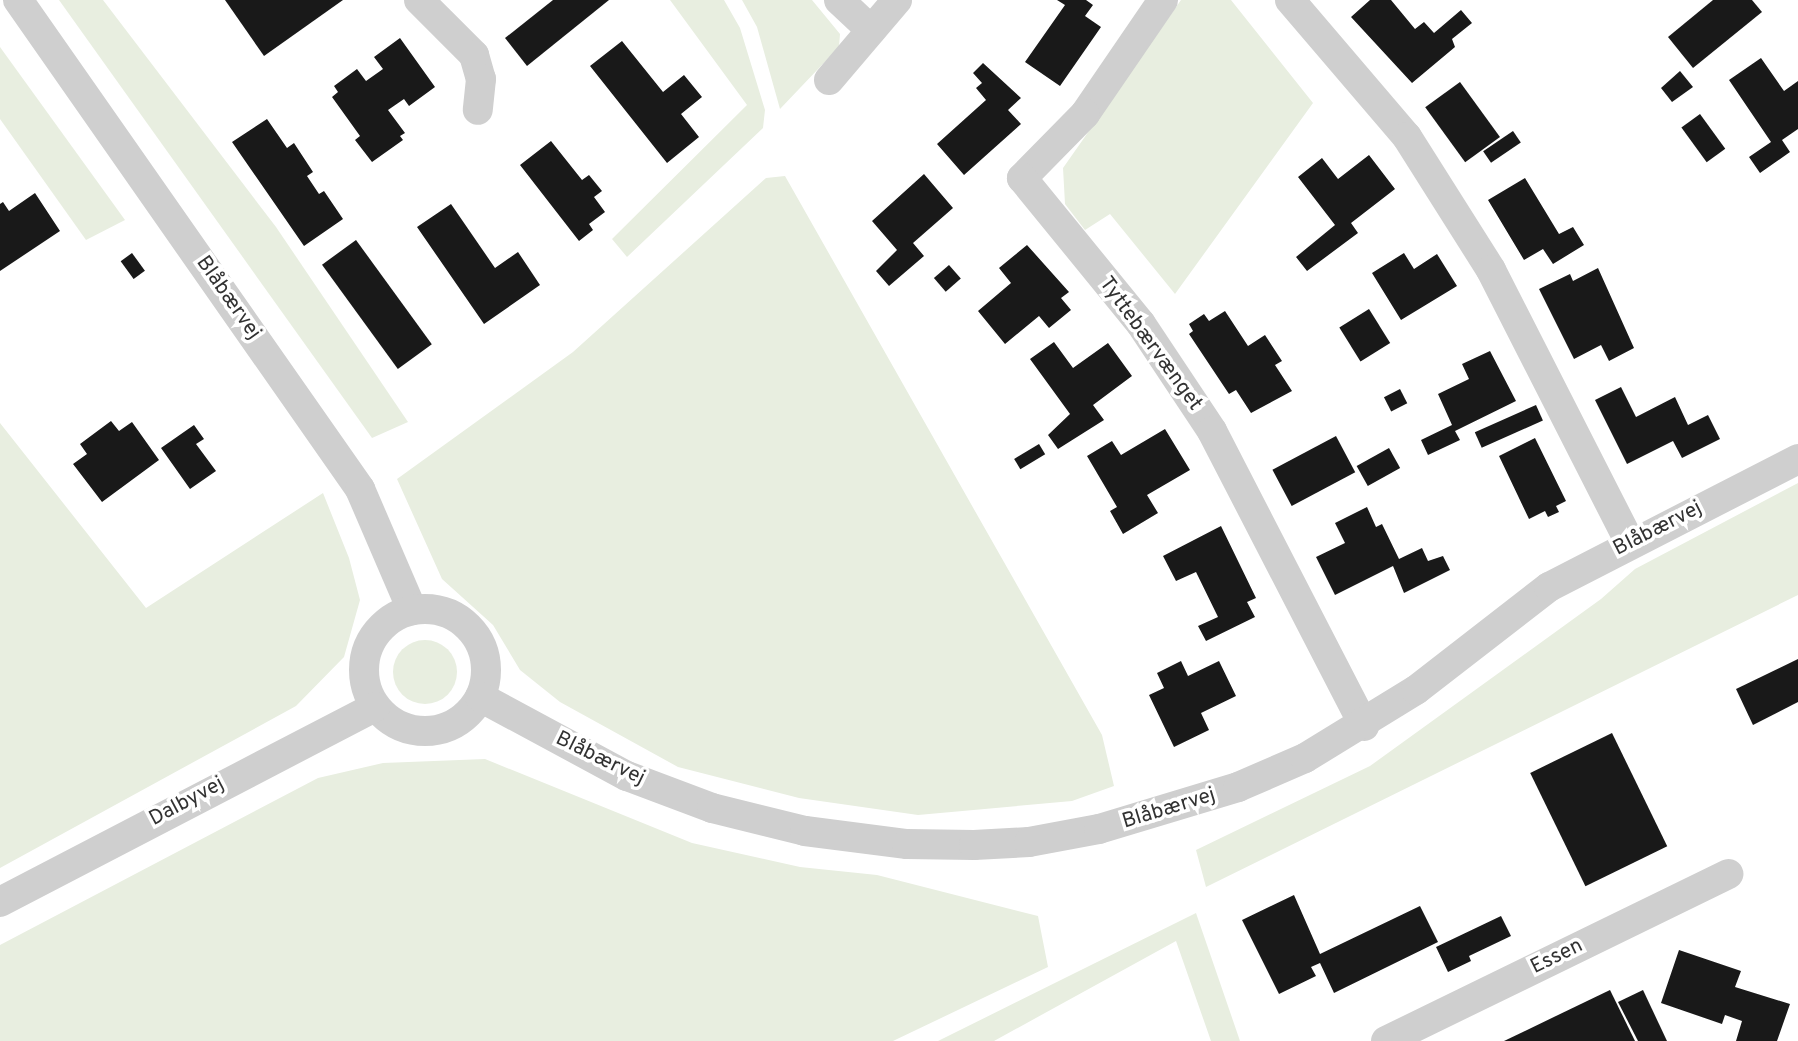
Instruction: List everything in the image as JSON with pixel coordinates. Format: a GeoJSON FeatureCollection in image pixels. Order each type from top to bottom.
{"type":"FeatureCollection","features":[{"type":"Feature","properties":{"kind":"street","name":"Blåbærvej"},"geometry":{"type":"LineString","coordinates":[[18,0],[360,489],[412,610]]}},
{"type":"Feature","properties":{"kind":"street"},"geometry":{"type":"LineString","coordinates":[[419,0],[474,55],[481,79],[478,110]]}},
{"type":"Feature","properties":{"kind":"street"},"geometry":{"type":"LineString","coordinates":[[839,0],[871,30]]}},
{"type":"Feature","properties":{"kind":"street"},"geometry":{"type":"LineString","coordinates":[[829,80],[897,0]]}},
{"type":"Feature","properties":{"kind":"street","name":"Tyttebærvænget"},"geometry":{"type":"LineString","coordinates":[[1163,0],[1085,114],[1022,178],[1141,324],[1212,431],[1364,726]]}},
{"type":"Feature","properties":{"kind":"street"},"geometry":{"type":"LineString","coordinates":[[1290,0],[1407,137],[1491,270],[1630,543]]}},
{"type":"Feature","properties":{"kind":"street","name":"Blåbærvej"},"geometry":{"type":"LineString","coordinates":[[480,697],[627,776],[712,808],[805,831],[907,844],[1029,842],[1145,817],[1238,787],[1364,726],[1549,587],[1630,543],[1798,459]]}},
{"type":"Feature","properties":{"kind":"street"},"geometry":{"type":"LineString","coordinates":[[412,610],[450,615],[479,641],[485,679],[480,697],[468,714],[430,732],[409,729],[375,707],[366,688],[368,649],[378,631],[412,610]]}},
{"type":"Feature","properties":{"kind":"street","name":"Dalbyvej"},"geometry":{"type":"LineString","coordinates":[[0,902],[375,707]]}},
{"type":"Feature","properties":{"kind":"street","name":"Essen"},"geometry":{"type":"LineString","coordinates":[[1385,1041],[1729,874]]}},
{"type":"Feature","properties":{"kind":"shaded area"},"geometry":{"type":"Polygon","coordinates":[[[59,0],[103,0],[276,227],[408,422],[372,438],[59,0]]]}},
{"type":"Feature","properties":{"kind":"shaded area"},"geometry":{"type":"Polygon","coordinates":[[[670,0],[724,0],[740,28],[765,110],[763,128],[627,257],[612,239],[747,105],[670,0]]]}},
{"type":"Feature","properties":{"kind":"shaded area"},"geometry":{"type":"Polygon","coordinates":[[[742,0],[812,0],[840,34],[839,47],[780,109],[757,27],[742,0]]]}},
{"type":"Feature","properties":{"kind":"shaded area"},"geometry":{"type":"Polygon","coordinates":[[[1181,0],[1231,0],[1313,103],[1175,294],[1110,214],[1085,230],[1065,204],[1063,168],[1181,0]]]}},
{"type":"Feature","properties":{"kind":"shaded area"},"geometry":{"type":"Polygon","coordinates":[[[0,47],[125,220],[86,240],[0,119],[0,47]]]}},
{"type":"Feature","properties":{"kind":"shaded area"},"geometry":{"type":"Polygon","coordinates":[[[785,176],[1102,735],[1114,786],[1072,801],[918,815],[799,798],[678,767],[560,702],[520,670],[493,625],[442,579],[397,479],[573,352],[766,178],[785,176]]]}},
{"type":"Feature","properties":{"kind":"shaded area"},"geometry":{"type":"Polygon","coordinates":[[[0,423],[146,608],[323,493],[349,558],[360,600],[344,657],[296,706],[0,868],[0,423]]]}},
{"type":"Feature","properties":{"kind":"shaded area"},"geometry":{"type":"Polygon","coordinates":[[[1798,483],[1798,595],[1206,887],[1196,850],[1370,766],[1601,599],[1635,569],[1798,483]]]}},
{"type":"Feature","properties":{"kind":"shaded area"},"geometry":{"type":"Polygon","coordinates":[[[419,640],[431,640],[448,649],[455,660],[455,684],[448,695],[431,704],[419,704],[407,699],[398,690],[393,678],[393,666],[398,654],[407,645],[419,640]]]}},
{"type":"Feature","properties":{"kind":"shaded area"},"geometry":{"type":"Polygon","coordinates":[[[485,759],[692,843],[800,867],[877,875],[1038,916],[1048,967],[893,1041],[0,1041],[0,945],[318,778],[383,763],[485,759]]]}},
{"type":"Feature","properties":{"kind":"shaded area"},"geometry":{"type":"Polygon","coordinates":[[[1196,913],[1240,1041],[1211,1041],[1176,941],[994,1041],[938,1041],[1196,913]]]}},
{"type":"Feature","properties":{"kind":"building"},"geometry":{"type":"Polygon","coordinates":[[[225,0],[343,0],[264,56],[225,0]]]}},
{"type":"Feature","properties":{"kind":"building"},"geometry":{"type":"Polygon","coordinates":[[[553,0],[609,0],[527,66],[505,38],[553,0]]]}},
{"type":"Feature","properties":{"kind":"building"},"geometry":{"type":"Polygon","coordinates":[[[1057,0],[1086,0],[1093,5],[1085,16],[1101,27],[1060,86],[1025,62],[1065,5],[1057,0]]]}},
{"type":"Feature","properties":{"kind":"building"},"geometry":{"type":"Polygon","coordinates":[[[1370,0],[1391,0],[1415,29],[1424,22],[1434,33],[1461,10],[1472,23],[1452,39],[1455,47],[1412,83],[1351,17],[1370,0]]]}},
{"type":"Feature","properties":{"kind":"building"},"geometry":{"type":"Polygon","coordinates":[[[1713,0],[1752,0],[1762,12],[1693,68],[1668,37],[1713,0]]]}},
{"type":"Feature","properties":{"kind":"building"},"geometry":{"type":"Polygon","coordinates":[[[400,38],[435,87],[409,106],[404,99],[388,110],[405,133],[400,136],[403,140],[372,162],[355,140],[360,136],[332,97],[338,92],[334,86],[357,69],[366,81],[383,69],[374,57],[400,38]]]}},
{"type":"Feature","properties":{"kind":"building"},"geometry":{"type":"Polygon","coordinates":[[[622,41],[663,92],[684,75],[702,97],[681,114],[699,137],[667,163],[590,66],[622,41]]]}},
{"type":"Feature","properties":{"kind":"building"},"geometry":{"type":"Polygon","coordinates":[[[1761,58],[1784,91],[1798,81],[1798,129],[1782,140],[1790,152],[1760,173],[1749,157],[1771,142],[1729,80],[1761,58]]]}},
{"type":"Feature","properties":{"kind":"building"},"geometry":{"type":"Polygon","coordinates":[[[983,63],[1021,98],[1008,110],[1021,124],[964,175],[937,144],[986,100],[976,88],[982,83],[973,73],[983,63]]]}},
{"type":"Feature","properties":{"kind":"building"},"geometry":{"type":"Polygon","coordinates":[[[1680,71],[1693,87],[1672,102],[1661,88],[1680,71]]]}},
{"type":"Feature","properties":{"kind":"building"},"geometry":{"type":"Polygon","coordinates":[[[1460,82],[1500,137],[1465,162],[1425,107],[1460,82]]]}},
{"type":"Feature","properties":{"kind":"building"},"geometry":{"type":"Polygon","coordinates":[[[1700,114],[1725,149],[1707,162],[1681,128],[1700,114]]]}},
{"type":"Feature","properties":{"kind":"building"},"geometry":{"type":"Polygon","coordinates":[[[267,119],[287,148],[294,143],[313,172],[307,176],[319,194],[324,191],[343,219],[304,246],[232,142],[267,119]]]}},
{"type":"Feature","properties":{"kind":"building"},"geometry":{"type":"Polygon","coordinates":[[[1513,131],[1521,143],[1491,163],[1483,151],[1513,131]]]}},
{"type":"Feature","properties":{"kind":"building"},"geometry":{"type":"Polygon","coordinates":[[[551,141],[582,180],[589,175],[602,191],[594,197],[605,212],[589,224],[593,230],[579,241],[520,165],[551,141]]]}},
{"type":"Feature","properties":{"kind":"building"},"geometry":{"type":"Polygon","coordinates":[[[1369,155],[1395,189],[1351,223],[1358,233],[1307,271],[1296,257],[1335,225],[1298,177],[1322,158],[1338,179],[1369,155]]]}},
{"type":"Feature","properties":{"kind":"building"},"geometry":{"type":"Polygon","coordinates":[[[924,174],[953,208],[913,243],[924,256],[889,286],[876,271],[897,250],[872,221],[924,174]]]}},
{"type":"Feature","properties":{"kind":"building"},"geometry":{"type":"Polygon","coordinates":[[[1525,178],[1559,234],[1573,227],[1584,245],[1553,264],[1543,249],[1524,260],[1488,200],[1525,178]]]}},
{"type":"Feature","properties":{"kind":"building"},"geometry":{"type":"Polygon","coordinates":[[[35,193],[60,231],[0,271],[0,204],[3,202],[9,211],[35,193]]]}},
{"type":"Feature","properties":{"kind":"building"},"geometry":{"type":"Polygon","coordinates":[[[451,204],[495,268],[518,252],[540,285],[484,324],[417,227],[451,204]]]}},
{"type":"Feature","properties":{"kind":"building"},"geometry":{"type":"Polygon","coordinates":[[[356,240],[432,344],[398,369],[322,265],[356,240]]]}},
{"type":"Feature","properties":{"kind":"building"},"geometry":{"type":"Polygon","coordinates":[[[1027,245],[1069,292],[1061,298],[1071,310],[1049,328],[1039,316],[1005,344],[978,311],[1011,283],[999,268],[1027,245]]]}},
{"type":"Feature","properties":{"kind":"building"},"geometry":{"type":"Polygon","coordinates":[[[132,253],[145,271],[134,279],[121,261],[132,253]]]}},
{"type":"Feature","properties":{"kind":"building"},"geometry":{"type":"Polygon","coordinates":[[[1404,253],[1414,269],[1437,254],[1457,286],[1401,320],[1372,273],[1404,253]]]}},
{"type":"Feature","properties":{"kind":"building"},"geometry":{"type":"Polygon","coordinates":[[[949,265],[961,279],[946,292],[934,278],[949,265]]]}},
{"type":"Feature","properties":{"kind":"building"},"geometry":{"type":"Polygon","coordinates":[[[1598,268],[1634,348],[1609,361],[1601,345],[1574,359],[1539,289],[1570,274],[1573,281],[1598,268]]]}},
{"type":"Feature","properties":{"kind":"building"},"geometry":{"type":"Polygon","coordinates":[[[1369,309],[1390,343],[1361,361],[1339,328],[1369,309]]]}},
{"type":"Feature","properties":{"kind":"building"},"geometry":{"type":"Polygon","coordinates":[[[1225,311],[1248,346],[1265,335],[1282,361],[1275,365],[1292,391],[1251,413],[1236,390],[1229,394],[1189,334],[1193,331],[1189,324],[1204,314],[1209,321],[1225,311]]]}},
{"type":"Feature","properties":{"kind":"building"},"geometry":{"type":"Polygon","coordinates":[[[1054,342],[1073,368],[1108,343],[1132,376],[1093,405],[1104,420],[1058,449],[1048,435],[1070,414],[1030,359],[1054,342]]]}},
{"type":"Feature","properties":{"kind":"building"},"geometry":{"type":"Polygon","coordinates":[[[1490,351],[1516,401],[1455,431],[1460,440],[1428,455],[1421,440],[1452,425],[1438,394],[1469,379],[1462,364],[1490,351]]]}},
{"type":"Feature","properties":{"kind":"building"},"geometry":{"type":"Polygon","coordinates":[[[1621,387],[1636,417],[1675,397],[1688,425],[1708,415],[1720,439],[1682,458],[1673,441],[1627,464],[1595,400],[1621,387]]]}},
{"type":"Feature","properties":{"kind":"building"},"geometry":{"type":"Polygon","coordinates":[[[1400,389],[1407,403],[1391,411],[1384,397],[1400,389]]]}},
{"type":"Feature","properties":{"kind":"building"},"geometry":{"type":"Polygon","coordinates":[[[1536,405],[1543,421],[1482,448],[1475,432],[1536,405]]]}},
{"type":"Feature","properties":{"kind":"building"},"geometry":{"type":"Polygon","coordinates":[[[111,421],[119,431],[132,422],[159,460],[102,502],[73,464],[87,454],[80,444],[111,421]]]}},
{"type":"Feature","properties":{"kind":"building"},"geometry":{"type":"Polygon","coordinates":[[[194,425],[204,439],[196,444],[216,471],[190,489],[161,448],[194,425]]]}},
{"type":"Feature","properties":{"kind":"building"},"geometry":{"type":"Polygon","coordinates":[[[1165,429],[1190,470],[1147,495],[1158,513],[1123,534],[1110,511],[1117,507],[1087,456],[1112,441],[1121,455],[1165,429]]]}},
{"type":"Feature","properties":{"kind":"building"},"geometry":{"type":"Polygon","coordinates":[[[1336,436],[1355,472],[1292,506],[1272,470],[1336,436]]]}},
{"type":"Feature","properties":{"kind":"building"},"geometry":{"type":"Polygon","coordinates":[[[1535,438],[1566,501],[1556,506],[1559,512],[1548,517],[1545,511],[1529,519],[1499,456],[1535,438]]]}},
{"type":"Feature","properties":{"kind":"building"},"geometry":{"type":"Polygon","coordinates":[[[1039,444],[1045,454],[1020,469],[1014,459],[1039,444]]]}},
{"type":"Feature","properties":{"kind":"building"},"geometry":{"type":"Polygon","coordinates":[[[1389,448],[1400,468],[1368,486],[1357,466],[1389,448]]]}},
{"type":"Feature","properties":{"kind":"building"},"geometry":{"type":"Polygon","coordinates":[[[1367,507],[1376,527],[1382,524],[1399,559],[1422,548],[1428,561],[1443,556],[1450,570],[1404,593],[1393,566],[1335,595],[1316,557],[1345,543],[1335,523],[1367,507]]]}},
{"type":"Feature","properties":{"kind":"building"},"geometry":{"type":"Polygon","coordinates":[[[1221,526],[1256,598],[1247,602],[1255,617],[1206,641],[1198,626],[1218,617],[1196,572],[1176,581],[1163,556],[1221,526]]]}},
{"type":"Feature","properties":{"kind":"building"},"geometry":{"type":"Polygon","coordinates":[[[1798,659],[1798,702],[1753,725],[1736,689],[1798,659]]]}},
{"type":"Feature","properties":{"kind":"building"},"geometry":{"type":"Polygon","coordinates":[[[1181,661],[1188,676],[1219,661],[1236,696],[1201,713],[1209,730],[1174,747],[1149,695],[1164,688],[1157,673],[1181,661]]]}},
{"type":"Feature","properties":{"kind":"building"},"geometry":{"type":"Polygon","coordinates":[[[1612,733],[1667,846],[1585,886],[1530,773],[1612,733]]]}},
{"type":"Feature","properties":{"kind":"building"},"geometry":{"type":"Polygon","coordinates":[[[1294,895],[1320,954],[1420,906],[1438,942],[1334,993],[1320,963],[1311,967],[1316,976],[1279,994],[1242,920],[1294,895]]]}},
{"type":"Feature","properties":{"kind":"building"},"geometry":{"type":"Polygon","coordinates":[[[1501,916],[1511,936],[1469,956],[1471,961],[1448,972],[1436,947],[1501,916]]]}},
{"type":"Feature","properties":{"kind":"building"},"geometry":{"type":"Polygon","coordinates":[[[1679,950],[1741,971],[1735,987],[1790,1004],[1777,1041],[1736,1041],[1742,1021],[1725,1015],[1722,1024],[1661,1003],[1679,950]]]}},
{"type":"Feature","properties":{"kind":"building"},"geometry":{"type":"Polygon","coordinates":[[[1610,990],[1635,1041],[1504,1041],[1610,990]]]}},
{"type":"Feature","properties":{"kind":"building"},"geometry":{"type":"Polygon","coordinates":[[[1643,990],[1667,1041],[1638,1041],[1618,1002],[1643,990]]]}}]}
